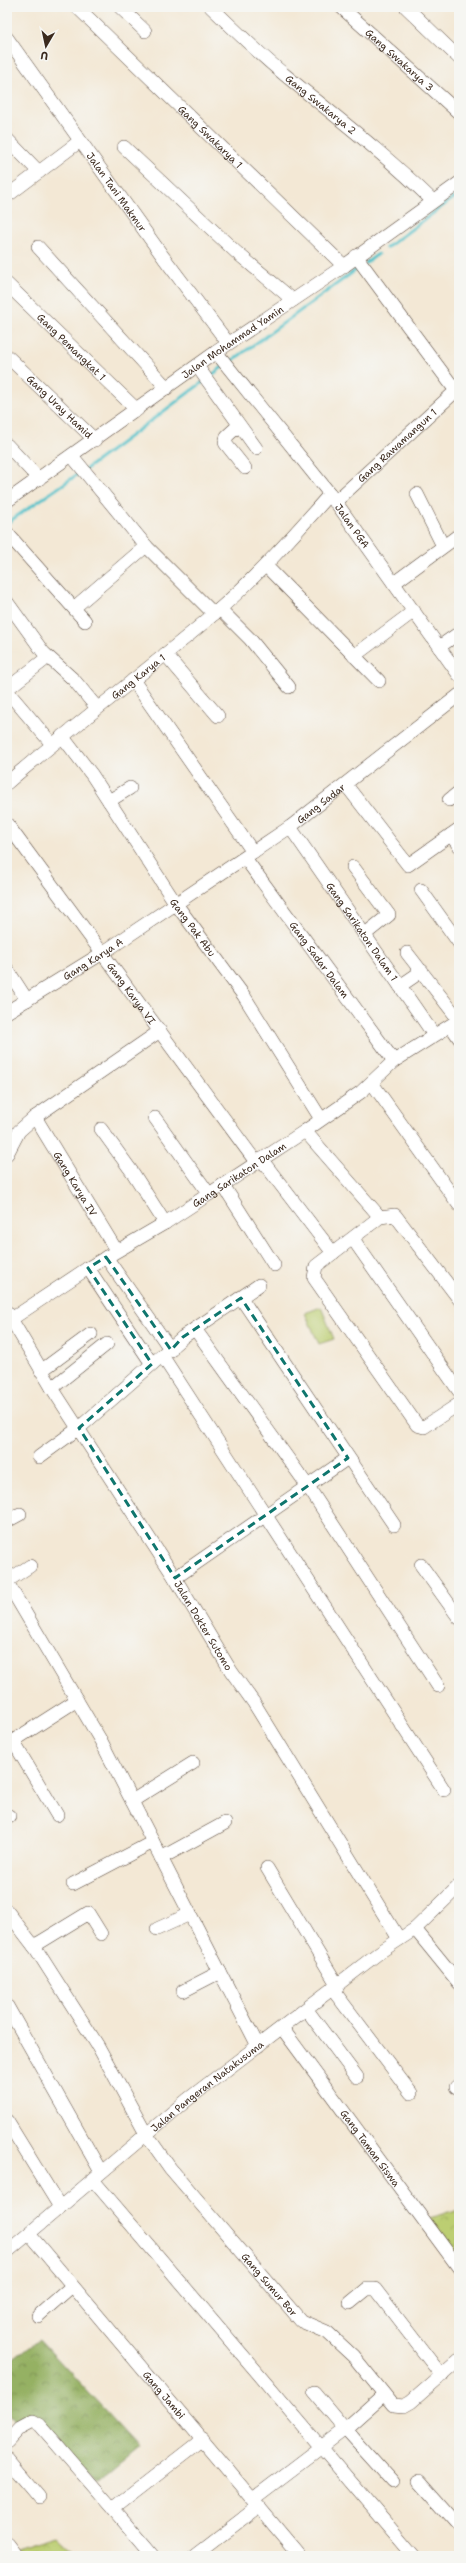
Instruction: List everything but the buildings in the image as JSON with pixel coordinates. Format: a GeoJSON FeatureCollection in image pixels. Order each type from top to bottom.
{"type":"FeatureCollection","features":[{"type":"Feature","properties":{"kind":"street","name":"Gang Swakarya 1"},"geometry":{"type":"LineString","coordinates":[[77,7],[344,266]]}},
{"type":"Feature","properties":{"kind":"street"},"geometry":{"type":"LineString","coordinates":[[120,7],[145,30]]}},
{"type":"Feature","properties":{"kind":"street","name":"Gang Swakarya 2"},"geometry":{"type":"LineString","coordinates":[[211,7],[284,74],[349,124],[400,169],[433,201]]}},
{"type":"Feature","properties":{"kind":"street","name":"Gang Swakarya 3"},"geometry":{"type":"LineString","coordinates":[[340,7],[459,113]]}},
{"type":"Feature","properties":{"kind":"street"},"geometry":{"type":"LineString","coordinates":[[406,7],[459,58]]}},
{"type":"Feature","properties":{"kind":"street","name":"Jalan Tani Makmur"},"geometry":{"type":"LineString","coordinates":[[7,38],[168,264],[228,343]]}},
{"type":"Feature","properties":{"kind":"street"},"geometry":{"type":"LineString","coordinates":[[7,139],[39,172]]}},
{"type":"Feature","properties":{"kind":"street"},"geometry":{"type":"LineString","coordinates":[[7,196],[80,141]]}},
{"type":"Feature","properties":{"kind":"street"},"geometry":{"type":"LineString","coordinates":[[124,147],[236,252],[293,300]]}},
{"type":"Feature","properties":{"kind":"street","name":"Jalan Mohammad Yamin"},"geometry":{"type":"LineString","coordinates":[[7,501],[73,456],[228,343],[344,266],[459,183]]}},
{"type":"Feature","properties":{"kind":"street"},"geometry":{"type":"LineString","coordinates":[[38,247],[167,388]]}},
{"type":"Feature","properties":{"kind":"street"},"geometry":{"type":"LineString","coordinates":[[356,257],[458,390]]}},
{"type":"Feature","properties":{"kind":"street","name":"Gang Pemangkat 1"},"geometry":{"type":"LineString","coordinates":[[7,284],[136,410]]}},
{"type":"Feature","properties":{"kind":"street","name":"Jalan PGA"},"geometry":{"type":"LineString","coordinates":[[216,352],[332,498],[459,675]]}},
{"type":"Feature","properties":{"kind":"street","name":"Gang Uray Hamid"},"geometry":{"type":"LineString","coordinates":[[7,356],[95,440]]}},
{"type":"Feature","properties":{"kind":"street"},"geometry":{"type":"LineString","coordinates":[[197,366],[238,426],[256,448]]}},
{"type":"Feature","properties":{"kind":"street","name":"Gang Rawamangun 1"},"geometry":{"type":"LineString","coordinates":[[266,566],[332,498],[458,390]]}},
{"type":"Feature","properties":{"kind":"street"},"geometry":{"type":"LineString","coordinates":[[238,426],[227,436],[225,443],[245,468]]}},
{"type":"Feature","properties":{"kind":"street"},"geometry":{"type":"LineString","coordinates":[[7,445],[39,479]]}},
{"type":"Feature","properties":{"kind":"street"},"geometry":{"type":"LineString","coordinates":[[73,456],[146,546],[250,639],[289,687]]}},
{"type":"Feature","properties":{"kind":"street"},"geometry":{"type":"LineString","coordinates":[[417,494],[443,546]]}},
{"type":"Feature","properties":{"kind":"street"},"geometry":{"type":"LineString","coordinates":[[394,583],[459,535]]}},
{"type":"Feature","properties":{"kind":"street"},"geometry":{"type":"LineString","coordinates":[[11,538],[85,621]]}},
{"type":"Feature","properties":{"kind":"street"},"geometry":{"type":"LineString","coordinates":[[75,608],[146,546]]}},
{"type":"Feature","properties":{"kind":"street"},"geometry":{"type":"LineString","coordinates":[[266,566],[379,681]]}},
{"type":"Feature","properties":{"kind":"street","name":"Gang Karya 1"},"geometry":{"type":"LineString","coordinates":[[7,783],[57,740],[217,611],[266,566]]}},
{"type":"Feature","properties":{"kind":"street"},"geometry":{"type":"LineString","coordinates":[[7,602],[45,654],[74,680],[97,708]]}},
{"type":"Feature","properties":{"kind":"street"},"geometry":{"type":"LineString","coordinates":[[354,656],[414,611]]}},
{"type":"Feature","properties":{"kind":"street"},"geometry":{"type":"LineString","coordinates":[[439,647],[459,633]]}},
{"type":"Feature","properties":{"kind":"street"},"geometry":{"type":"LineString","coordinates":[[7,690],[43,661],[45,654]]}},
{"type":"Feature","properties":{"kind":"street"},"geometry":{"type":"LineString","coordinates":[[165,654],[218,716]]}},
{"type":"Feature","properties":{"kind":"street","name":"Gang Sadar Dalam"},"geometry":{"type":"LineString","coordinates":[[133,680],[249,855],[394,1061]]}},
{"type":"Feature","properties":{"kind":"street","name":"Gang Pak Abu"},"geometry":{"type":"LineString","coordinates":[[7,690],[57,740],[109,800],[176,904],[244,996],[322,1119]]}},
{"type":"Feature","properties":{"kind":"street","name":"Gang Sadar"},"geometry":{"type":"LineString","coordinates":[[176,904],[290,827],[346,785],[459,695]]}},
{"type":"Feature","properties":{"kind":"street"},"geometry":{"type":"LineString","coordinates":[[346,785],[408,865],[455,832],[459,846]]}},
{"type":"Feature","properties":{"kind":"street"},"geometry":{"type":"LineString","coordinates":[[109,800],[130,788]]}},
{"type":"Feature","properties":{"kind":"street","name":"Gang Karya VI"},"geometry":{"type":"LineString","coordinates":[[7,824],[101,954],[259,1160],[333,1253]]}},
{"type":"Feature","properties":{"kind":"street","name":"Gang Sarikaton Dalam 1"},"geometry":{"type":"LineString","coordinates":[[290,827],[434,1035]]}},
{"type":"Feature","properties":{"kind":"street"},"geometry":{"type":"LineString","coordinates":[[353,867],[389,915],[364,934]]}},
{"type":"Feature","properties":{"kind":"street"},"geometry":{"type":"LineString","coordinates":[[421,890],[459,943]]}},
{"type":"Feature","properties":{"kind":"street","name":"Gang Karya A"},"geometry":{"type":"LineString","coordinates":[[7,1012],[101,954],[176,904]]}},
{"type":"Feature","properties":{"kind":"street"},"geometry":{"type":"LineString","coordinates":[[407,953],[422,971],[456,1022],[459,1038]]}},
{"type":"Feature","properties":{"kind":"street"},"geometry":{"type":"LineString","coordinates":[[7,969],[27,1000]]}},
{"type":"Feature","properties":{"kind":"street"},"geometry":{"type":"LineString","coordinates":[[400,986],[422,971]]}},
{"type":"Feature","properties":{"kind":"street","name":"Gang Sarikaton Dalam"},"geometry":{"type":"LineString","coordinates":[[9,1318],[111,1253],[165,1223],[305,1131],[372,1083],[379,1073],[394,1061],[456,1022]]}},
{"type":"Feature","properties":{"kind":"street"},"geometry":{"type":"LineString","coordinates":[[7,1154],[19,1131],[35,1117],[160,1031]]}},
{"type":"Feature","properties":{"kind":"street"},"geometry":{"type":"LineString","coordinates":[[372,1083],[459,1205]]}},
{"type":"Feature","properties":{"kind":"street","name":"Gang Karya IV"},"geometry":{"type":"LineString","coordinates":[[35,1117],[167,1353],[264,1514],[444,1790]]}},
{"type":"Feature","properties":{"kind":"street"},"geometry":{"type":"LineString","coordinates":[[155,1118],[209,1194]]}},
{"type":"Feature","properties":{"kind":"street"},"geometry":{"type":"LineString","coordinates":[[101,1129],[133,1173],[165,1223]]}},
{"type":"Feature","properties":{"kind":"street"},"geometry":{"type":"LineString","coordinates":[[305,1131],[380,1217]]}},
{"type":"Feature","properties":{"kind":"street"},"geometry":{"type":"LineString","coordinates":[[222,1185],[274,1265]]}},
{"type":"Feature","properties":{"kind":"street"},"geometry":{"type":"LineString","coordinates":[[459,1299],[399,1218],[392,1214],[380,1217],[316,1266],[314,1278],[417,1425],[424,1427],[459,1406]]}},
{"type":"Feature","properties":{"kind":"street"},"geometry":{"type":"LineString","coordinates":[[353,1239],[459,1391]]}},
{"type":"Feature","properties":{"kind":"street"},"geometry":{"type":"LineString","coordinates":[[88,1268],[152,1364]]}},
{"type":"Feature","properties":{"kind":"street"},"geometry":{"type":"LineString","coordinates":[[39,1457],[79,1428],[194,1329],[259,1285]]}},
{"type":"Feature","properties":{"kind":"street"},"geometry":{"type":"LineString","coordinates":[[241,1298],[394,1525]]}},
{"type":"Feature","properties":{"kind":"street","name":"Jalan Dokter Sutomo"},"geometry":{"type":"LineString","coordinates":[[9,1318],[41,1371],[175,1578],[399,1939]]}},
{"type":"Feature","properties":{"kind":"street"},"geometry":{"type":"LineString","coordinates":[[194,1329],[307,1485],[438,1686]]}},
{"type":"Feature","properties":{"kind":"street"},"geometry":{"type":"LineString","coordinates":[[41,1371],[91,1334]]}},
{"type":"Feature","properties":{"kind":"street"},"geometry":{"type":"LineString","coordinates":[[52,1388],[107,1344]]}},
{"type":"Feature","properties":{"kind":"street"},"geometry":{"type":"LineString","coordinates":[[175,1578],[264,1514],[348,1458]]}},
{"type":"Feature","properties":{"kind":"street"},"geometry":{"type":"LineString","coordinates":[[7,1521],[20,1514]]}},
{"type":"Feature","properties":{"kind":"street"},"geometry":{"type":"LineString","coordinates":[[421,1565],[459,1618]]}},
{"type":"Feature","properties":{"kind":"street"},"geometry":{"type":"LineString","coordinates":[[30,1566],[7,1582],[77,1700],[132,1801],[258,2046]]}},
{"type":"Feature","properties":{"kind":"street"},"geometry":{"type":"LineString","coordinates":[[57,1815],[13,1742],[77,1700]]}},
{"type":"Feature","properties":{"kind":"street"},"geometry":{"type":"LineString","coordinates":[[132,1801],[193,1763]]}},
{"type":"Feature","properties":{"kind":"street"},"geometry":{"type":"LineString","coordinates":[[161,1858],[225,1823]]}},
{"type":"Feature","properties":{"kind":"street"},"geometry":{"type":"LineString","coordinates":[[73,1884],[153,1842]]}},
{"type":"Feature","properties":{"kind":"street"},"geometry":{"type":"LineString","coordinates":[[267,1868],[336,1988],[410,2093]]}},
{"type":"Feature","properties":{"kind":"street","name":"Jalan Pangeran Natakusuma"},"geometry":{"type":"LineString","coordinates":[[7,2252],[146,2134],[258,2046],[399,1939],[415,1929],[459,1886]]}},
{"type":"Feature","properties":{"kind":"street","name":"Gang Sumur Bor"},"geometry":{"type":"LineString","coordinates":[[7,1911],[34,1946],[98,2046],[146,2134],[170,2168],[301,2321],[327,2332],[354,2357],[393,2406],[404,2406],[411,2402],[442,2376]]}},
{"type":"Feature","properties":{"kind":"street"},"geometry":{"type":"LineString","coordinates":[[34,1946],[88,1913],[101,1934]]}},
{"type":"Feature","properties":{"kind":"street"},"geometry":{"type":"LineString","coordinates":[[157,1929],[190,1914]]}},
{"type":"Feature","properties":{"kind":"street"},"geometry":{"type":"LineString","coordinates":[[415,1929],[459,1983]]}},
{"type":"Feature","properties":{"kind":"street"},"geometry":{"type":"LineString","coordinates":[[183,1991],[220,1972]]}},
{"type":"Feature","properties":{"kind":"street"},"geometry":{"type":"LineString","coordinates":[[7,2006],[97,2176],[414,2556]]}},
{"type":"Feature","properties":{"kind":"street"},"geometry":{"type":"LineString","coordinates":[[307,2010],[357,2077]]}},
{"type":"Feature","properties":{"kind":"street","name":"Gang Taman Siswa"},"geometry":{"type":"LineString","coordinates":[[282,2028],[459,2268]]}},
{"type":"Feature","properties":{"kind":"street"},"geometry":{"type":"LineString","coordinates":[[7,2121],[60,2207]]}},
{"type":"Feature","properties":{"kind":"street","name":"Gang Jambi"},"geometry":{"type":"LineString","coordinates":[[29,2234],[300,2556]]}},
{"type":"Feature","properties":{"kind":"street"},"geometry":{"type":"LineString","coordinates":[[38,2316],[72,2286]]}},
{"type":"Feature","properties":{"kind":"street"},"geometry":{"type":"LineString","coordinates":[[350,2302],[367,2289],[375,2289],[442,2376],[459,2362]]}},
{"type":"Feature","properties":{"kind":"street"},"geometry":{"type":"LineString","coordinates":[[314,2392],[393,2482]]}},
{"type":"Feature","properties":{"kind":"street"},"geometry":{"type":"LineString","coordinates":[[194,2556],[383,2395]]}},
{"type":"Feature","properties":{"kind":"street"},"geometry":{"type":"LineString","coordinates":[[7,2442],[20,2428],[34,2421],[40,2425],[153,2556]]}},
{"type":"Feature","properties":{"kind":"street"},"geometry":{"type":"LineString","coordinates":[[113,2509],[203,2439]]}},
{"type":"Feature","properties":{"kind":"street"},"geometry":{"type":"LineString","coordinates":[[7,2459],[39,2497]]}},
{"type":"Feature","properties":{"kind":"street"},"geometry":{"type":"LineString","coordinates":[[419,2481],[459,2526]]}},
{"type":"Feature","properties":{"kind":"street"},"geometry":{"type":"LineString","coordinates":[[7,2544],[16,2556]]}},
{"type":"Feature","properties":{"kind":"highlighted area"},"geometry":{"type":"Polygon","coordinates":[[[106,1257],[171,1350],[183,1337],[241,1298],[348,1458],[175,1578],[79,1428],[152,1364],[88,1268],[106,1257]]]}},
{"type":"Feature","properties":{"kind":"green space"},"geometry":{"type":"Polygon","coordinates":[[[321,1307],[334,1339],[319,1344],[305,1313],[321,1307]]]}},
{"type":"Feature","properties":{"kind":"green space"},"geometry":{"type":"Polygon","coordinates":[[[459,2210],[459,2257],[429,2218],[459,2210]]]}},
{"type":"Feature","properties":{"kind":"green space"},"geometry":{"type":"Polygon","coordinates":[[[39,2339],[139,2447],[96,2483],[36,2413],[19,2426],[7,2412],[7,2364],[39,2339]]]}},
{"type":"Feature","properties":{"kind":"green space"},"geometry":{"type":"Polygon","coordinates":[[[56,2536],[77,2556],[7,2556],[10,2550],[56,2536]]]}},
{"type":"Feature","properties":{"kind":"waterway"},"geometry":{"type":"LineString","coordinates":[[386,248],[459,194]]}},
{"type":"Feature","properties":{"kind":"waterway"},"geometry":{"type":"LineString","coordinates":[[366,263],[378,254]]}},
{"type":"Feature","properties":{"kind":"waterway"},"geometry":{"type":"LineString","coordinates":[[229,363],[360,267]]}},
{"type":"Feature","properties":{"kind":"waterway"},"geometry":{"type":"LineString","coordinates":[[209,377],[224,366]]}},
{"type":"Feature","properties":{"kind":"waterway"},"geometry":{"type":"LineString","coordinates":[[86,469],[203,382]]}},
{"type":"Feature","properties":{"kind":"waterway"},"geometry":{"type":"LineString","coordinates":[[7,523],[81,472]]}}]}
